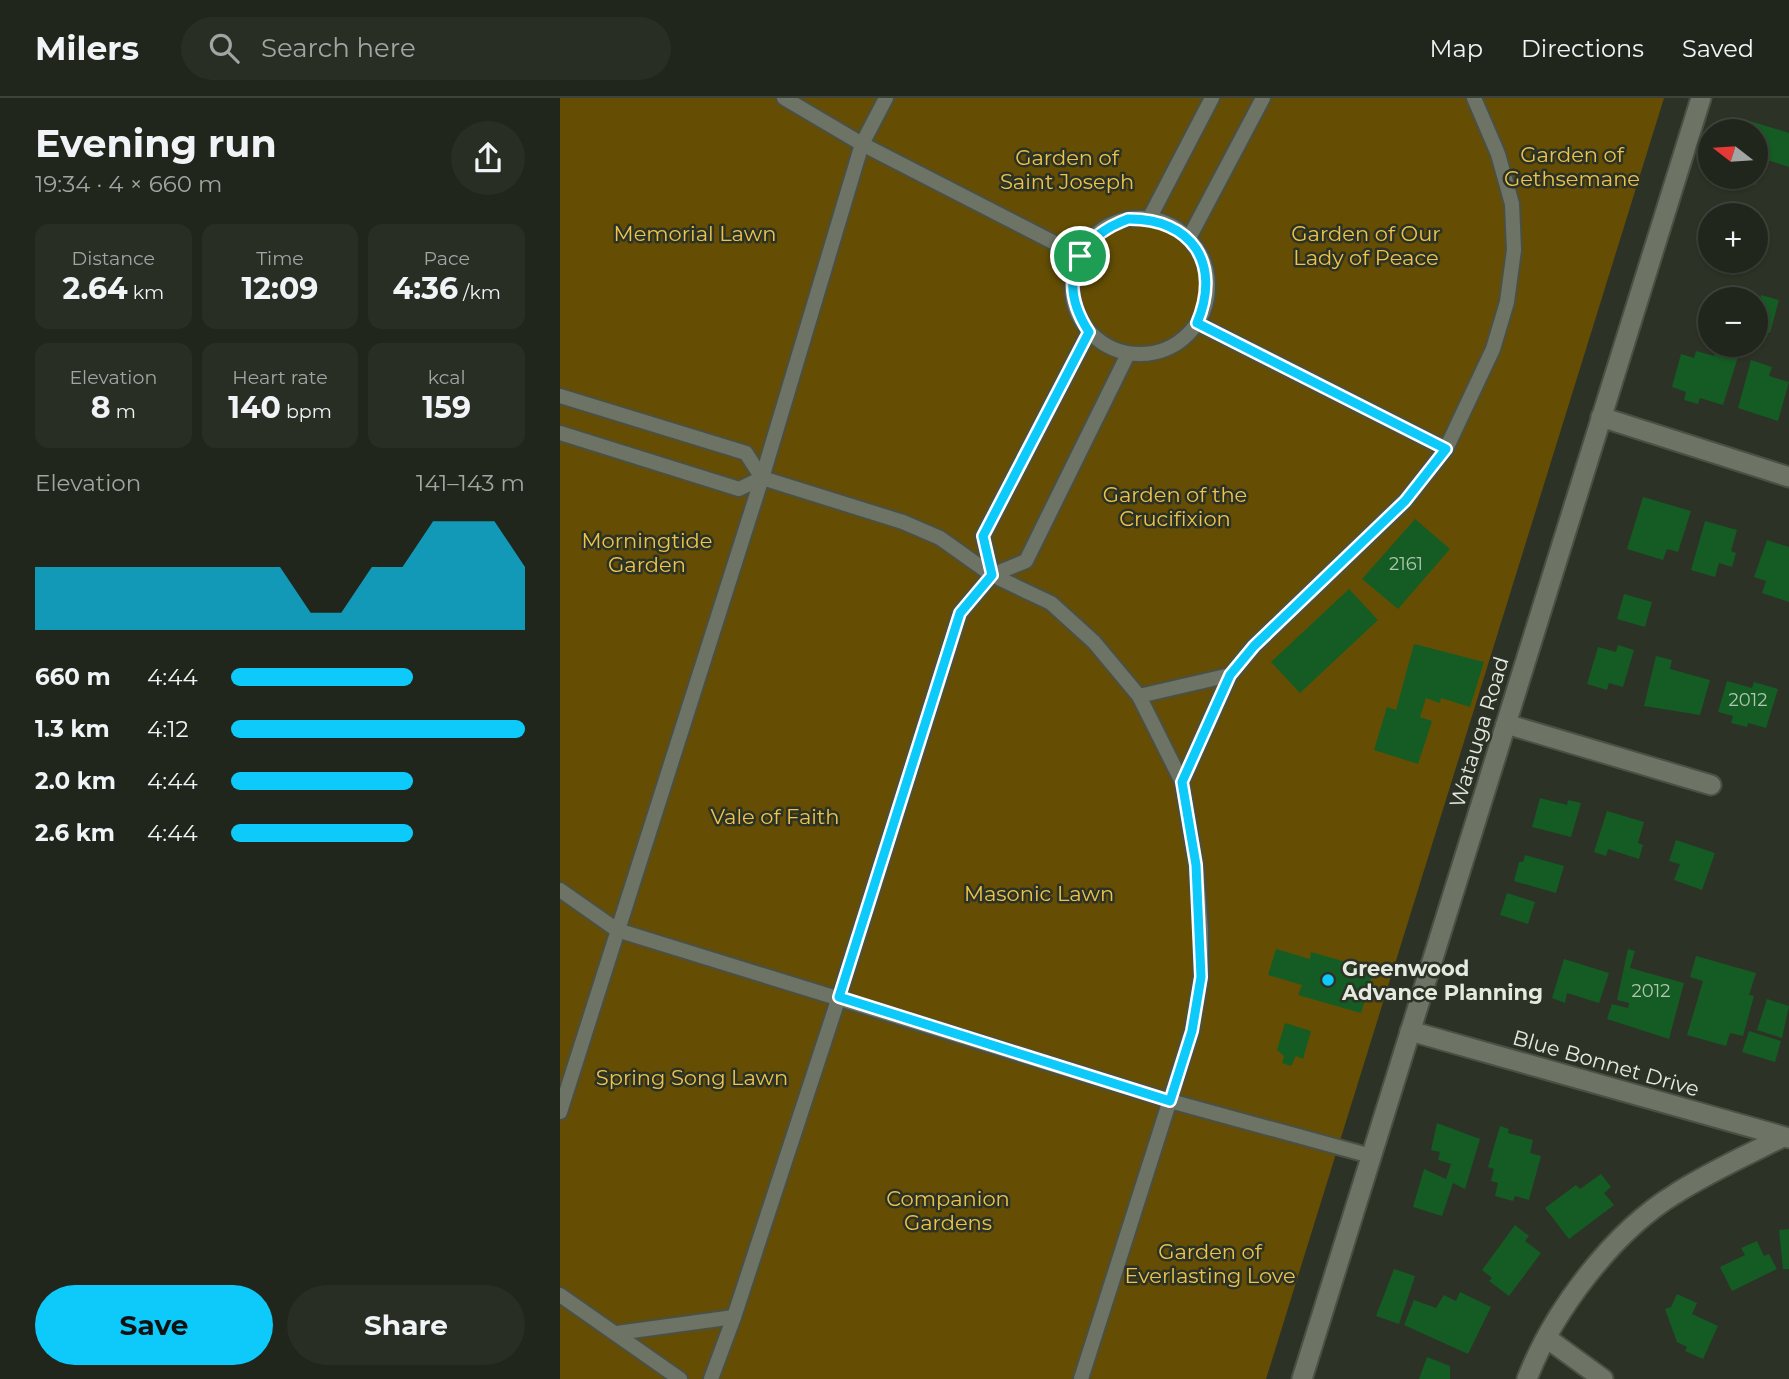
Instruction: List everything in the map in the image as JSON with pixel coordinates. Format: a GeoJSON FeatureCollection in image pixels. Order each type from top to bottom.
{"type":"FeatureCollection","features":[{"type":"Feature","properties":{"kind":"street","name":"Watauga Road"},"geometry":{"type":"LineString","coordinates":[[1302,1379],[1701,98]]}},
{"type":"Feature","properties":{"kind":"street"},"geometry":{"type":"LineString","coordinates":[[1601,417],[1789,477]]}},
{"type":"Feature","properties":{"kind":"street"},"geometry":{"type":"LineString","coordinates":[[1506,724],[1711,785]]}},
{"type":"Feature","properties":{"kind":"street","name":"Blue Bonnet Drive"},"geometry":{"type":"LineString","coordinates":[[1410,1031],[1786,1138]]}},
{"type":"Feature","properties":{"kind":"street"},"geometry":{"type":"LineString","coordinates":[[1527,1379],[1568,1305],[1615,1242],[1674,1194],[1786,1138]]}},
{"type":"Feature","properties":{"kind":"street"},"geometry":{"type":"LineString","coordinates":[[1548,1339],[1603,1379]]}},
{"type":"Feature","properties":{"kind":"lane"},"geometry":{"type":"LineString","coordinates":[[784,98],[862,144],[1080,256]]}},
{"type":"Feature","properties":{"kind":"lane"},"geometry":{"type":"LineString","coordinates":[[560,1112],[762,478],[862,144],[886,98]]}},
{"type":"Feature","properties":{"kind":"lane"},"geometry":{"type":"LineString","coordinates":[[1149,219],[1212,98]]}},
{"type":"Feature","properties":{"kind":"lane"},"geometry":{"type":"LineString","coordinates":[[1189,238],[1263,98]]}},
{"type":"Feature","properties":{"kind":"lane"},"geometry":{"type":"LineString","coordinates":[[1182,782],[1230,675],[1254,646],[1405,501],[1446,449],[1493,349],[1507,302],[1514,250],[1512,204],[1498,154],[1474,98]]}},
{"type":"Feature","properties":{"kind":"lane"},"geometry":{"type":"LineString","coordinates":[[1128,219],[1149,219],[1170,225],[1189,238],[1201,257],[1208,279],[1206,302],[1197,323],[1184,338],[1167,349],[1148,354],[1128,354],[1107,346],[1089,332],[1078,315],[1073,296],[1073,275],[1080,256],[1091,239],[1108,226],[1128,219]]}},
{"type":"Feature","properties":{"kind":"lane"},"geometry":{"type":"LineString","coordinates":[[1197,323],[1446,449]]}},
{"type":"Feature","properties":{"kind":"lane"},"geometry":{"type":"LineString","coordinates":[[992,575],[983,536],[1089,332]]}},
{"type":"Feature","properties":{"kind":"lane"},"geometry":{"type":"LineString","coordinates":[[711,1379],[734,1317],[839,997],[960,613],[992,575],[1026,561],[1128,354]]}},
{"type":"Feature","properties":{"kind":"lane"},"geometry":{"type":"LineString","coordinates":[[560,396],[746,453],[762,478],[903,522],[940,538],[992,575],[1051,603],[1094,642],[1139,696],[1182,782],[1196,865],[1201,977],[1192,1031],[1081,1379]]}},
{"type":"Feature","properties":{"kind":"lane"},"geometry":{"type":"LineString","coordinates":[[560,433],[739,489],[762,478]]}},
{"type":"Feature","properties":{"kind":"lane"},"geometry":{"type":"LineString","coordinates":[[1139,696],[1230,675]]}},
{"type":"Feature","properties":{"kind":"lane"},"geometry":{"type":"LineString","coordinates":[[560,890],[617,930],[1170,1101],[1371,1156]]}},
{"type":"Feature","properties":{"kind":"lane"},"geometry":{"type":"LineString","coordinates":[[560,1294],[680,1379]]}},
{"type":"Feature","properties":{"kind":"lane"},"geometry":{"type":"LineString","coordinates":[[617,1333],[734,1317]]}},
{"type":"Feature","properties":{"kind":"green space"},"geometry":{"type":"Polygon","coordinates":[[[560,98],[1664,98],[1266,1379],[560,1379],[560,98]]]}},
{"type":"Feature","properties":{"kind":"building"},"geometry":{"type":"Polygon","coordinates":[[[1768,127],[1789,133],[1789,167],[1768,160],[1768,127]]]}},
{"type":"Feature","properties":{"kind":"building"},"geometry":{"type":"Polygon","coordinates":[[[1768,297],[1779,300],[1768,332],[1768,297]]]}},
{"type":"Feature","properties":{"kind":"building"},"geometry":{"type":"Polygon","coordinates":[[[1696,351],[1698,357],[1738,357],[1723,405],[1700,398],[1698,404],[1684,400],[1686,392],[1672,387],[1681,354],[1694,358],[1696,351]]]}},
{"type":"Feature","properties":{"kind":"building"},"geometry":{"type":"Polygon","coordinates":[[[1751,360],[1772,367],[1769,376],[1789,382],[1778,421],[1738,408],[1751,360]]]}},
{"type":"Feature","properties":{"kind":"building"},"geometry":{"type":"Polygon","coordinates":[[[1643,497],[1691,511],[1678,552],[1667,549],[1663,560],[1627,549],[1643,497]]]}},
{"type":"Feature","properties":{"kind":"building"},"geometry":{"type":"Polygon","coordinates":[[[1415,519],[1450,549],[1398,609],[1362,579],[1415,519]]]}},
{"type":"Feature","properties":{"kind":"building"},"geometry":{"type":"Polygon","coordinates":[[[1705,521],[1737,530],[1731,551],[1736,553],[1732,567],[1719,563],[1715,577],[1691,570],[1705,521]]]}},
{"type":"Feature","properties":{"kind":"building"},"geometry":{"type":"Polygon","coordinates":[[[1767,540],[1789,547],[1789,602],[1762,593],[1766,581],[1754,577],[1767,540]]]}},
{"type":"Feature","properties":{"kind":"building"},"geometry":{"type":"Polygon","coordinates":[[[1349,589],[1378,620],[1300,693],[1271,662],[1349,589]]]}},
{"type":"Feature","properties":{"kind":"building"},"geometry":{"type":"Polygon","coordinates":[[[1624,594],[1652,602],[1645,627],[1617,619],[1624,594]]]}},
{"type":"Feature","properties":{"kind":"building"},"geometry":{"type":"Polygon","coordinates":[[[1414,644],[1484,662],[1470,707],[1441,698],[1440,703],[1426,698],[1420,717],[1432,721],[1418,764],[1374,750],[1387,707],[1396,710],[1414,644]]]}},
{"type":"Feature","properties":{"kind":"building"},"geometry":{"type":"Polygon","coordinates":[[[1618,645],[1634,650],[1623,687],[1609,683],[1607,690],[1587,684],[1598,647],[1616,652],[1618,645]]]}},
{"type":"Feature","properties":{"kind":"building"},"geometry":{"type":"Polygon","coordinates":[[[1656,656],[1672,660],[1670,669],[1710,680],[1700,715],[1644,706],[1656,656]]]}},
{"type":"Feature","properties":{"kind":"building"},"geometry":{"type":"Polygon","coordinates":[[[1727,681],[1752,688],[1754,682],[1778,689],[1766,728],[1748,723],[1747,727],[1731,723],[1733,716],[1718,712],[1727,681]]]}},
{"type":"Feature","properties":{"kind":"building"},"geometry":{"type":"Polygon","coordinates":[[[1540,798],[1567,805],[1568,800],[1581,803],[1571,837],[1532,827],[1540,798]]]}},
{"type":"Feature","properties":{"kind":"building"},"geometry":{"type":"Polygon","coordinates":[[[1607,811],[1644,822],[1638,843],[1643,845],[1639,859],[1608,849],[1606,856],[1594,852],[1607,811]]]}},
{"type":"Feature","properties":{"kind":"building"},"geometry":{"type":"Polygon","coordinates":[[[1676,840],[1715,853],[1702,890],[1674,880],[1680,864],[1669,861],[1676,840]]]}},
{"type":"Feature","properties":{"kind":"building"},"geometry":{"type":"Polygon","coordinates":[[[1525,855],[1564,866],[1556,893],[1514,881],[1519,862],[1523,862],[1525,855]]]}},
{"type":"Feature","properties":{"kind":"building"},"geometry":{"type":"Polygon","coordinates":[[[1507,893],[1535,902],[1528,924],[1500,915],[1507,893]]]}},
{"type":"Feature","properties":{"kind":"building","name":"Greenwood Advance Planning"},"geometry":{"type":"Polygon","coordinates":[[[1276,949],[1310,959],[1311,952],[1374,970],[1361,1013],[1298,995],[1302,985],[1268,975],[1276,949]]]}},
{"type":"Feature","properties":{"kind":"building"},"geometry":{"type":"Polygon","coordinates":[[[1628,949],[1635,951],[1630,968],[1684,983],[1669,1039],[1607,1019],[1612,1004],[1628,1008],[1629,1003],[1617,1000],[1628,949]]]}},
{"type":"Feature","properties":{"kind":"building"},"geometry":{"type":"Polygon","coordinates":[[[1696,956],[1756,973],[1749,995],[1754,996],[1743,1036],[1730,1033],[1726,1046],[1687,1035],[1703,981],[1690,977],[1696,956]]]}},
{"type":"Feature","properties":{"kind":"building"},"geometry":{"type":"Polygon","coordinates":[[[1564,959],[1609,973],[1599,1003],[1567,993],[1565,1003],[1552,998],[1564,959]]]}},
{"type":"Feature","properties":{"kind":"building"},"geometry":{"type":"Polygon","coordinates":[[[1767,999],[1789,1006],[1782,1038],[1757,1030],[1767,999]]]}},
{"type":"Feature","properties":{"kind":"building"},"geometry":{"type":"Polygon","coordinates":[[[1285,1023],[1311,1031],[1303,1059],[1296,1056],[1291,1066],[1282,1063],[1284,1056],[1277,1050],[1285,1023]]]}},
{"type":"Feature","properties":{"kind":"building"},"geometry":{"type":"Polygon","coordinates":[[[1749,1031],[1781,1041],[1775,1062],[1742,1052],[1749,1031]]]}},
{"type":"Feature","properties":{"kind":"building"},"geometry":{"type":"Polygon","coordinates":[[[1437,1123],[1480,1139],[1465,1189],[1453,1183],[1442,1216],[1413,1207],[1424,1169],[1446,1179],[1451,1164],[1438,1160],[1440,1152],[1431,1150],[1437,1123]]]}},
{"type":"Feature","properties":{"kind":"building"},"geometry":{"type":"Polygon","coordinates":[[[1500,1126],[1509,1129],[1508,1133],[1533,1140],[1530,1153],[1541,1156],[1529,1200],[1515,1196],[1513,1201],[1495,1196],[1498,1183],[1491,1181],[1494,1169],[1488,1167],[1500,1126]]]}},
{"type":"Feature","properties":{"kind":"building"},"geometry":{"type":"Polygon","coordinates":[[[1601,1174],[1611,1187],[1604,1193],[1614,1205],[1569,1239],[1545,1208],[1576,1185],[1580,1189],[1601,1174]]]}},
{"type":"Feature","properties":{"kind":"building"},"geometry":{"type":"Polygon","coordinates":[[[1515,1225],[1529,1236],[1525,1241],[1541,1253],[1509,1296],[1489,1281],[1492,1278],[1482,1270],[1515,1225]]]}},
{"type":"Feature","properties":{"kind":"building"},"geometry":{"type":"Polygon","coordinates":[[[1789,1229],[1789,1269],[1783,1269],[1779,1230],[1789,1229]]]}},
{"type":"Feature","properties":{"kind":"building"},"geometry":{"type":"Polygon","coordinates":[[[1757,1241],[1764,1256],[1769,1254],[1777,1269],[1732,1291],[1720,1267],[1745,1255],[1741,1248],[1757,1241]]]}},
{"type":"Feature","properties":{"kind":"building"},"geometry":{"type":"Polygon","coordinates":[[[1394,1269],[1415,1276],[1399,1324],[1376,1316],[1394,1269]]]}},
{"type":"Feature","properties":{"kind":"building"},"geometry":{"type":"Polygon","coordinates":[[[1460,1292],[1491,1307],[1468,1354],[1404,1325],[1414,1300],[1436,1308],[1444,1295],[1456,1301],[1460,1292]]]}},
{"type":"Feature","properties":{"kind":"building"},"geometry":{"type":"Polygon","coordinates":[[[1677,1294],[1697,1303],[1692,1314],[1718,1326],[1703,1359],[1685,1351],[1687,1347],[1677,1342],[1665,1309],[1671,1307],[1677,1294]]]}},
{"type":"Feature","properties":{"kind":"building"},"geometry":{"type":"Polygon","coordinates":[[[1427,1357],[1450,1366],[1450,1379],[1419,1379],[1427,1357]]]}},
{"type":"Feature","properties":{"kind":"place","name":"Greenwood Advance Planning"},"geometry":{"type":"Point","coordinates":[1328,980]}},
{"type":"Feature","properties":{"kind":"route"},"geometry":{"type":"LineString","coordinates":[[1128,219],[1149,219],[1170,225],[1189,238],[1201,257],[1208,279],[1206,302],[1197,323],[1446,449],[1405,501],[1254,646],[1230,675],[1182,782],[1196,865],[1201,977],[1192,1031],[1170,1101],[839,997],[960,613],[992,575],[983,536],[1089,332],[1078,315],[1073,296],[1073,275],[1080,256],[1091,239],[1108,226],[1128,219]]}},
{"type":"Feature","properties":{"kind":"park label","name":"Garden of Gethsemane"},"geometry":{"type":"Point","coordinates":[1572,166]}},
{"type":"Feature","properties":{"kind":"park label","name":"Garden of Saint Joseph"},"geometry":{"type":"Point","coordinates":[1067,169]}},
{"type":"Feature","properties":{"kind":"park label","name":"Memorial Lawn"},"geometry":{"type":"Point","coordinates":[695,233]}},
{"type":"Feature","properties":{"kind":"park label","name":"Garden of Our Lady of Peace"},"geometry":{"type":"Point","coordinates":[1366,245]}},
{"type":"Feature","properties":{"kind":"park label","name":"Garden of the Crucifixion"},"geometry":{"type":"Point","coordinates":[1175,506]}},
{"type":"Feature","properties":{"kind":"park label","name":"Morningtide Garden"},"geometry":{"type":"Point","coordinates":[647,552]}},
{"type":"Feature","properties":{"kind":"park label","name":"Vale of Faith"},"geometry":{"type":"Point","coordinates":[775,816]}},
{"type":"Feature","properties":{"kind":"park label","name":"Masonic Lawn"},"geometry":{"type":"Point","coordinates":[1039,893]}},
{"type":"Feature","properties":{"kind":"park label","name":"Spring Song Lawn"},"geometry":{"type":"Point","coordinates":[692,1077]}},
{"type":"Feature","properties":{"kind":"park label","name":"Companion Gardens"},"geometry":{"type":"Point","coordinates":[948,1210]}},
{"type":"Feature","properties":{"kind":"park label","name":"Garden of Everlasting Love"},"geometry":{"type":"Point","coordinates":[1210,1263]}}]}
